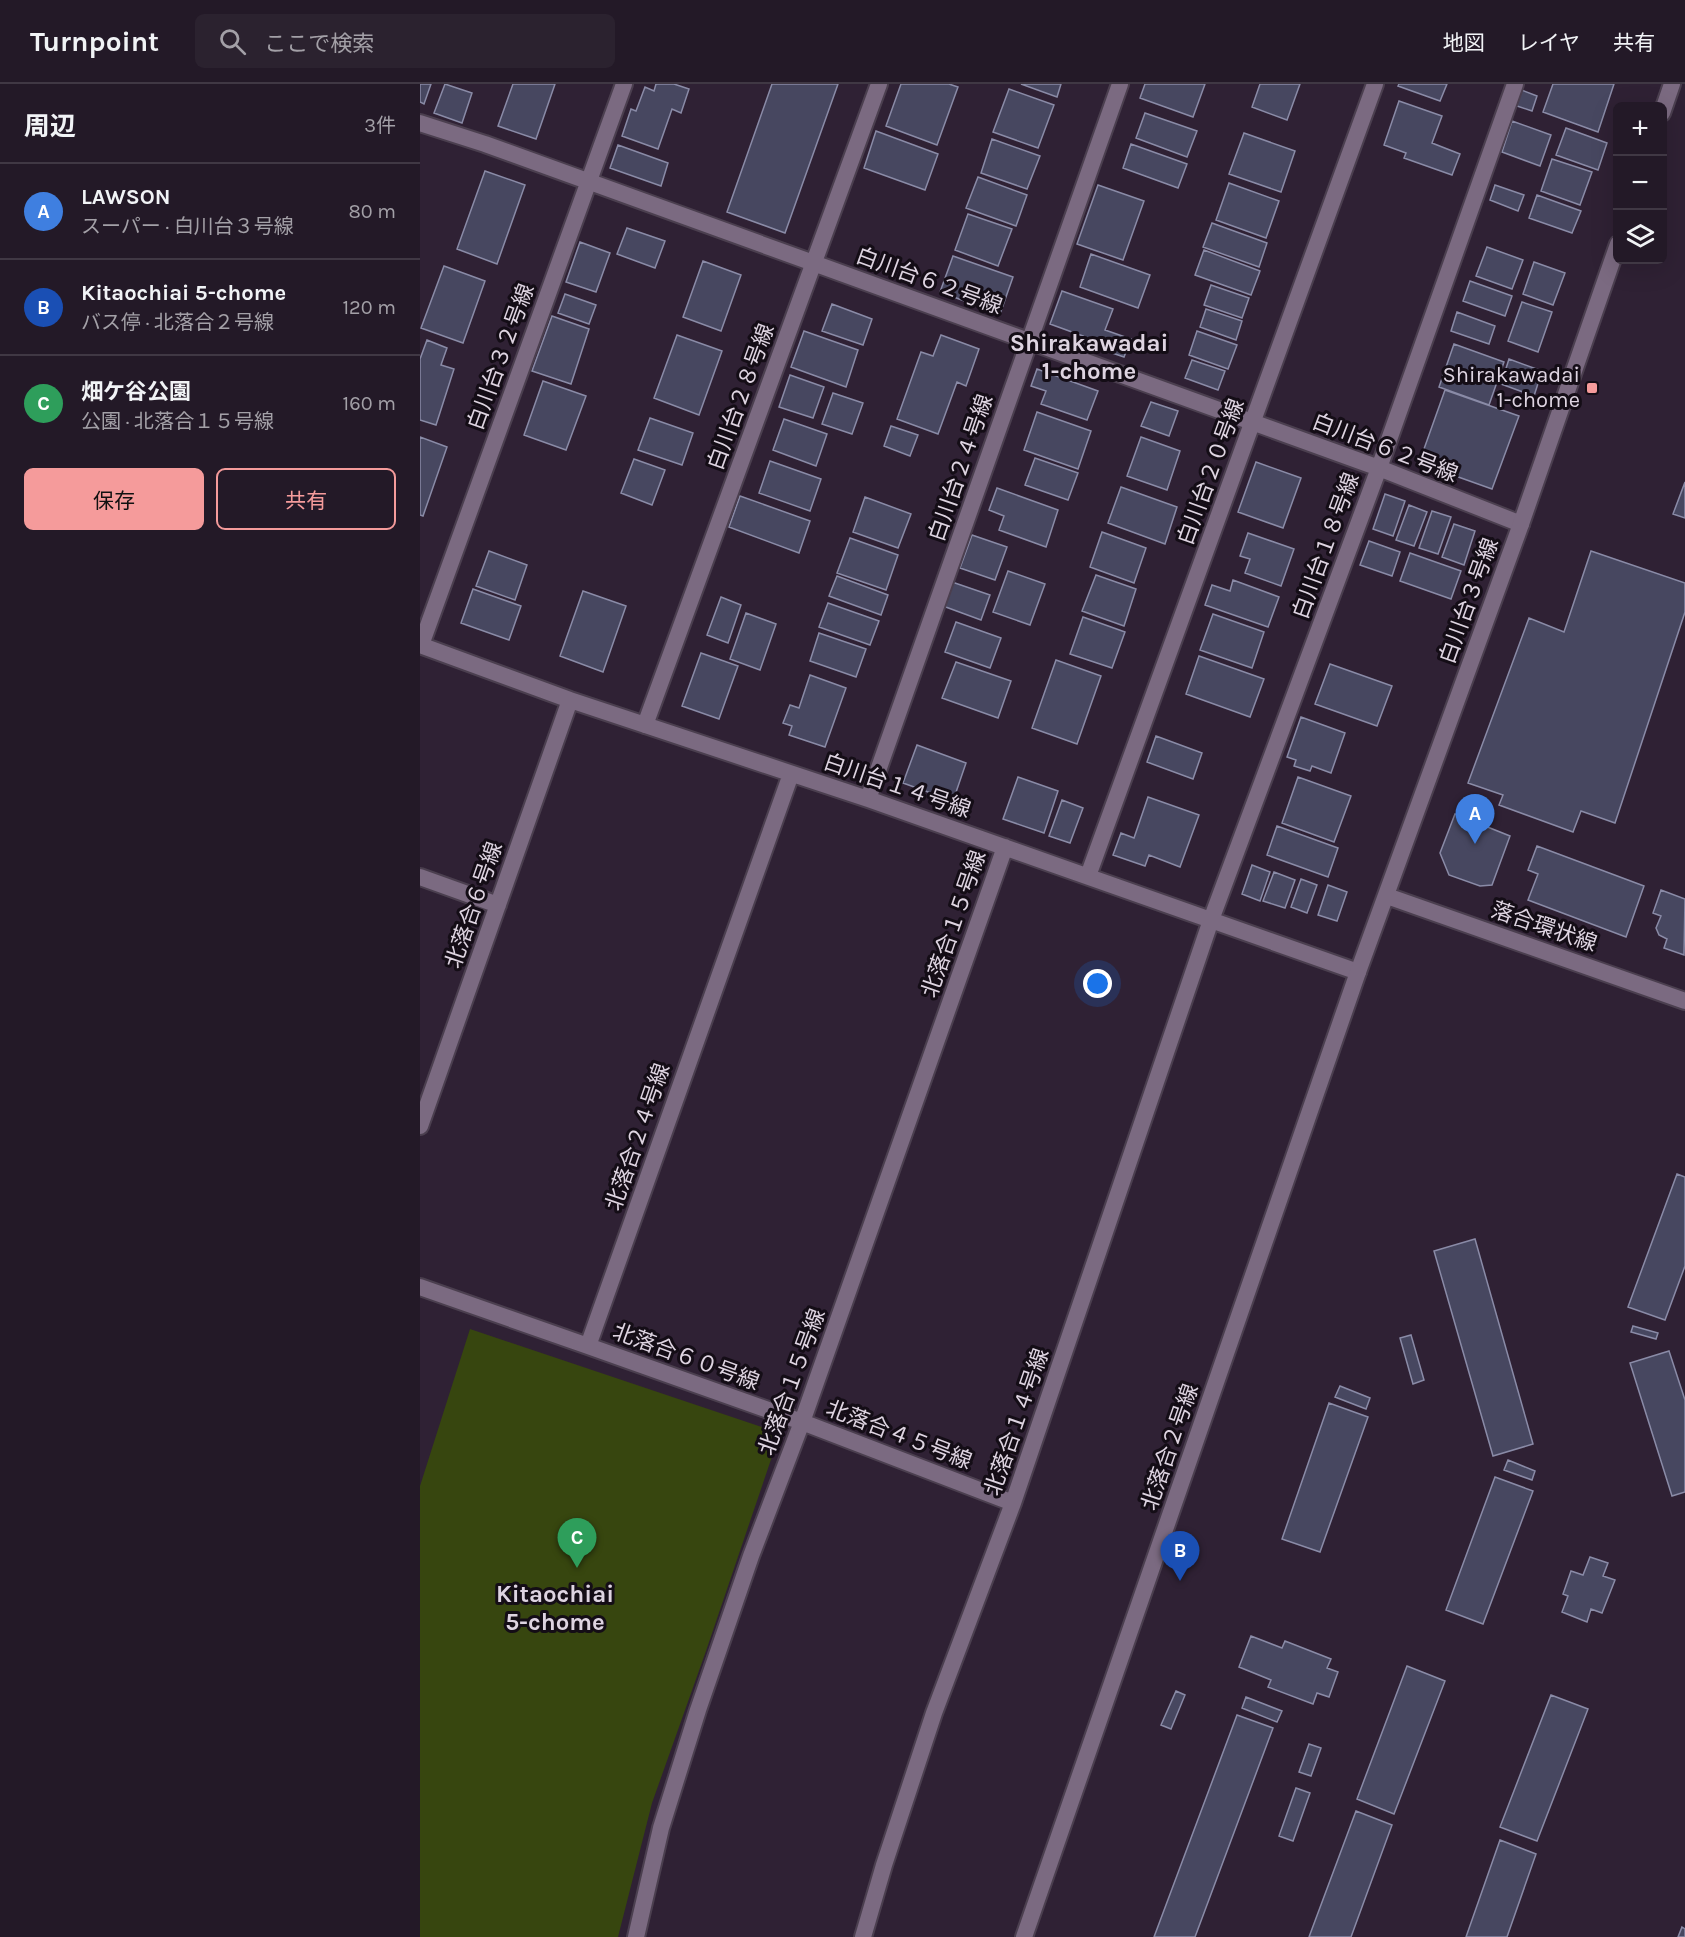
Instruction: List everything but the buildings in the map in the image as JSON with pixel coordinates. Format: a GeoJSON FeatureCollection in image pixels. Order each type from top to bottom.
{"type":"FeatureCollection","features":[{"type":"Feature","properties":{"kind":"street","name":"白川台３２号線"},"geometry":{"type":"LineString","coordinates":[[420,645],[624,84]]}},
{"type":"Feature","properties":{"kind":"street","name":"白川台２８号線"},"geometry":{"type":"LineString","coordinates":[[645,725],[879,84]]}},
{"type":"Feature","properties":{"kind":"street","name":"白川台２４号線"},"geometry":{"type":"LineString","coordinates":[[868,799],[1120,84]]}},
{"type":"Feature","properties":{"kind":"street","name":"白川台２０号線"},"geometry":{"type":"LineString","coordinates":[[1088,876],[1375,84]]}},
{"type":"Feature","properties":{"kind":"street","name":"白川台１８号線"},"geometry":{"type":"LineString","coordinates":[[1211,920],[1379,468],[1515,84]]}},
{"type":"Feature","properties":{"kind":"street"},"geometry":{"type":"LineString","coordinates":[[1666,102],[1672,84]]}},
{"type":"Feature","properties":{"kind":"street","name":"白川台６２号線"},"geometry":{"type":"LineString","coordinates":[[420,123],[589,181],[1253,422],[1379,468],[1521,524]]}},
{"type":"Feature","properties":{"kind":"street","name":"白川台３号線"},"geometry":{"type":"LineString","coordinates":[[1358,972],[1521,524],[1613,256]]}},
{"type":"Feature","properties":{"kind":"street","name":"白川台１４号線"},"geometry":{"type":"LineString","coordinates":[[420,645],[570,700],[868,799],[1358,972]]}},
{"type":"Feature","properties":{"kind":"street","name":"北落合６号線"},"geometry":{"type":"LineString","coordinates":[[420,1126],[570,700]]}},
{"type":"Feature","properties":{"kind":"street","name":"北落合２４号線"},"geometry":{"type":"LineString","coordinates":[[588,1346],[791,774]]}},
{"type":"Feature","properties":{"kind":"street","name":"北落合１５号線"},"geometry":{"type":"LineString","coordinates":[[636,1937],[661,1828],[698,1710],[1005,847]]}},
{"type":"Feature","properties":{"kind":"street"},"geometry":{"type":"LineString","coordinates":[[420,877],[498,905]]}},
{"type":"Feature","properties":{"kind":"street","name":"落合環状線"},"geometry":{"type":"LineString","coordinates":[[1387,896],[1685,1001]]}},
{"type":"Feature","properties":{"kind":"street","name":"北落合１４号線"},"geometry":{"type":"LineString","coordinates":[[864,1937],[884,1865],[934,1713],[1013,1503],[1211,920]]}},
{"type":"Feature","properties":{"kind":"street","name":"北落合２号線"},"geometry":{"type":"LineString","coordinates":[[1024,1937],[1358,972]]}},
{"type":"Feature","properties":{"kind":"street"},"geometry":{"type":"LineString","coordinates":[[420,1287],[588,1346]]}},
{"type":"Feature","properties":{"kind":"street","name":"北落合６０号線"},"geometry":{"type":"LineString","coordinates":[[588,1346],[802,1422]]}},
{"type":"Feature","properties":{"kind":"street","name":"北落合４５号線"},"geometry":{"type":"LineString","coordinates":[[802,1422],[1013,1503]]}},
{"type":"Feature","properties":{"kind":"green space"},"geometry":{"type":"Polygon","coordinates":[[[470,1329],[780,1433],[652,1803],[618,1937],[420,1937],[420,1486],[470,1329]]]}},
{"type":"Feature","properties":{"kind":"place","name":"Shirakawadai 1-chome"},"geometry":{"type":"Point","coordinates":[1592,388]}},
{"type":"Feature","properties":{"kind":"place","name":"LAWSON"},"geometry":{"type":"Point","coordinates":[1475,844]}},
{"type":"Feature","properties":{"kind":"place","name":"畑ケ谷公園"},"geometry":{"type":"Point","coordinates":[577,1568]}},
{"type":"Feature","properties":{"kind":"place","name":"Kitaochiai 5-chome"},"geometry":{"type":"Point","coordinates":[1180,1581]}},
{"type":"Feature","properties":{"kind":"district","name":"Shirakawadai 1-chome"},"geometry":{"type":"Point","coordinates":[1089,357]}},
{"type":"Feature","properties":{"kind":"district","name":"Kitaochiai 5-chome"},"geometry":{"type":"Point","coordinates":[555,1608]}}]}
